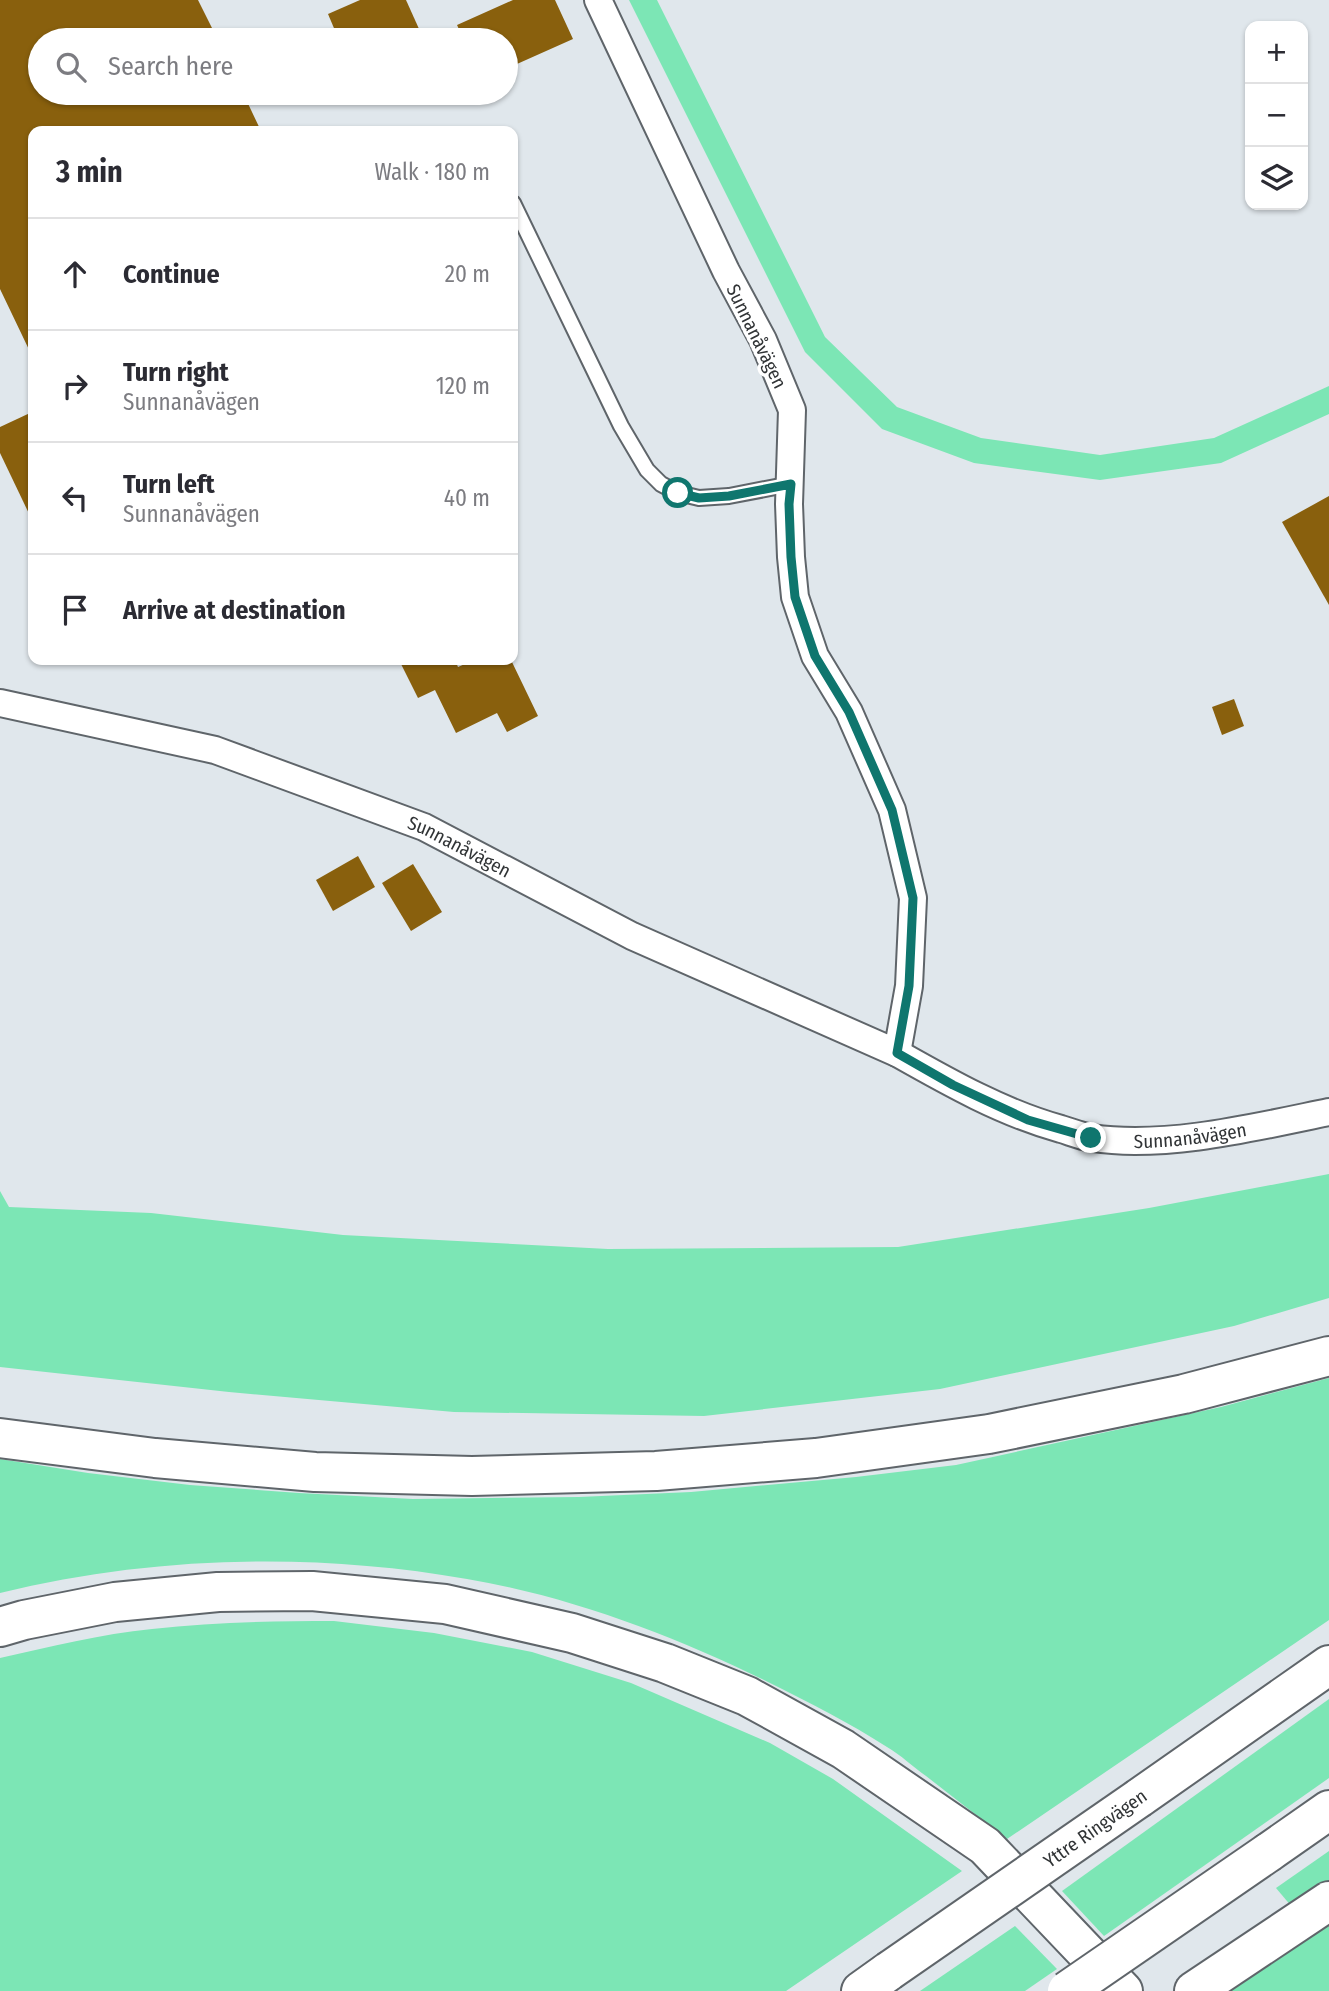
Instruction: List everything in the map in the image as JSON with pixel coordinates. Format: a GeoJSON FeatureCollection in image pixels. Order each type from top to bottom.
{"type":"FeatureCollection","features":[{"type":"Feature","properties":{"kind":"highway"},"geometry":{"type":"LineString","coordinates":[[0,1438],[155,1458],[315,1472],[472,1476],[656,1471],[816,1458],[989,1434],[1184,1394],[1329,1356]]}},
{"type":"Feature","properties":{"kind":"highway"},"geometry":{"type":"LineString","coordinates":[[0,1627],[115,1602],[218,1592],[312,1591],[446,1604],[572,1633],[653,1659],[747,1696],[843,1749],[985,1846],[1123,1991]]}},
{"type":"Feature","properties":{"kind":"highway","name":"Yttre Ringvägen"},"geometry":{"type":"LineString","coordinates":[[875,1981],[1329,1665]]}},
{"type":"Feature","properties":{"kind":"highway"},"geometry":{"type":"LineString","coordinates":[[1067,1991],[1329,1810]]}},
{"type":"Feature","properties":{"kind":"highway"},"geometry":{"type":"LineString","coordinates":[[1195,1991],[1319,1907]]}},
{"type":"Feature","properties":{"kind":"street","name":"Sunnanåvägen"},"geometry":{"type":"LineString","coordinates":[[597,0],[726,271],[763,340],[792,410],[789,504],[795,597],[815,656],[849,712],[892,810],[913,898],[909,986],[897,1053]]}},
{"type":"Feature","properties":{"kind":"street","name":"Sunnanåvägen"},"geometry":{"type":"LineString","coordinates":[[0,703],[215,750],[424,827],[632,936],[897,1053],[953,1085],[1028,1120],[1091,1138],[1148,1141],[1222,1133],[1329,1112]]}},
{"type":"Feature","properties":{"kind":"lane"},"geometry":{"type":"LineString","coordinates":[[518,213],[621,426],[647,470],[661,484],[678,493],[699,498],[729,496],[791,484]]}},
{"type":"Feature","properties":{"kind":"green space"},"geometry":{"type":"Polygon","coordinates":[[[629,0],[657,0],[825,337],[897,407],[981,438],[1100,455],[1214,438],[1329,386],[1329,414],[1221,463],[1100,480],[974,463],[882,429],[805,352],[629,0]]]}},
{"type":"Feature","properties":{"kind":"green space"},"geometry":{"type":"Polygon","coordinates":[[[1329,1174],[1329,1298],[1234,1326],[940,1389],[704,1416],[454,1412],[229,1392],[0,1367],[0,1191],[9,1207],[151,1213],[343,1235],[608,1249],[898,1247],[1149,1208],[1329,1174]]]}},
{"type":"Feature","properties":{"kind":"green space"},"geometry":{"type":"Polygon","coordinates":[[[1329,1378],[1329,1620],[1007,1839],[892,1750],[844,1721],[696,1649],[622,1620],[545,1596],[409,1570],[292,1562],[174,1565],[115,1571],[0,1593],[0,1459],[190,1485],[413,1499],[579,1497],[691,1492],[956,1465],[1221,1407],[1329,1378]]]}},
{"type":"Feature","properties":{"kind":"green space"},"geometry":{"type":"Polygon","coordinates":[[[334,1621],[434,1633],[532,1652],[631,1683],[770,1743],[833,1779],[962,1871],[786,1991],[0,1991],[0,1658],[133,1631],[243,1622],[334,1621]]]}},
{"type":"Feature","properties":{"kind":"green space"},"geometry":{"type":"Polygon","coordinates":[[[1329,1699],[1329,1778],[1104,1936],[1062,1891],[1329,1699]]]}},
{"type":"Feature","properties":{"kind":"green space"},"geometry":{"type":"Polygon","coordinates":[[[1329,1851],[1329,1882],[1292,1907],[1276,1888],[1329,1851]]]}},
{"type":"Feature","properties":{"kind":"green space"},"geometry":{"type":"Polygon","coordinates":[[[1329,1919],[1329,1991],[1221,1991],[1329,1919]]]}},
{"type":"Feature","properties":{"kind":"green space"},"geometry":{"type":"Polygon","coordinates":[[[1015,1926],[1057,1969],[1025,1991],[920,1991],[1015,1926]]]}},
{"type":"Feature","properties":{"kind":"building"},"geometry":{"type":"Polygon","coordinates":[[[0,0],[198,0],[212,28],[28,28],[28,105],[249,105],[259,126],[28,126],[28,348],[0,289],[0,0]]]}},
{"type":"Feature","properties":{"kind":"building"},"geometry":{"type":"Polygon","coordinates":[[[360,0],[406,0],[419,28],[334,28],[328,14],[360,0]]]}},
{"type":"Feature","properties":{"kind":"building"},"geometry":{"type":"Polygon","coordinates":[[[513,0],[555,0],[573,39],[518,64],[518,28],[458,28],[457,25],[513,0]]]}},
{"type":"Feature","properties":{"kind":"building"},"geometry":{"type":"Polygon","coordinates":[[[28,414],[28,512],[0,453],[0,427],[28,414]]]}},
{"type":"Feature","properties":{"kind":"building"},"geometry":{"type":"Polygon","coordinates":[[[1329,496],[1329,605],[1282,522],[1329,496]]]}},
{"type":"Feature","properties":{"kind":"building"},"geometry":{"type":"Polygon","coordinates":[[[402,665],[513,665],[538,716],[507,732],[497,713],[456,733],[435,690],[418,698],[402,665]]]}},
{"type":"Feature","properties":{"kind":"building"},"geometry":{"type":"Polygon","coordinates":[[[1234,699],[1244,726],[1222,735],[1212,707],[1234,699]]]}},
{"type":"Feature","properties":{"kind":"building"},"geometry":{"type":"Polygon","coordinates":[[[358,856],[375,887],[333,911],[316,880],[358,856]]]}},
{"type":"Feature","properties":{"kind":"building"},"geometry":{"type":"Polygon","coordinates":[[[413,864],[442,912],[411,931],[382,883],[413,864]]]}},
{"type":"Feature","properties":{"kind":"route"},"geometry":{"type":"LineString","coordinates":[[678,493],[699,498],[729,496],[791,484],[789,504],[795,597],[815,656],[849,712],[892,810],[913,898],[909,986],[897,1053],[953,1085],[1028,1120],[1091,1138]]}}]}
